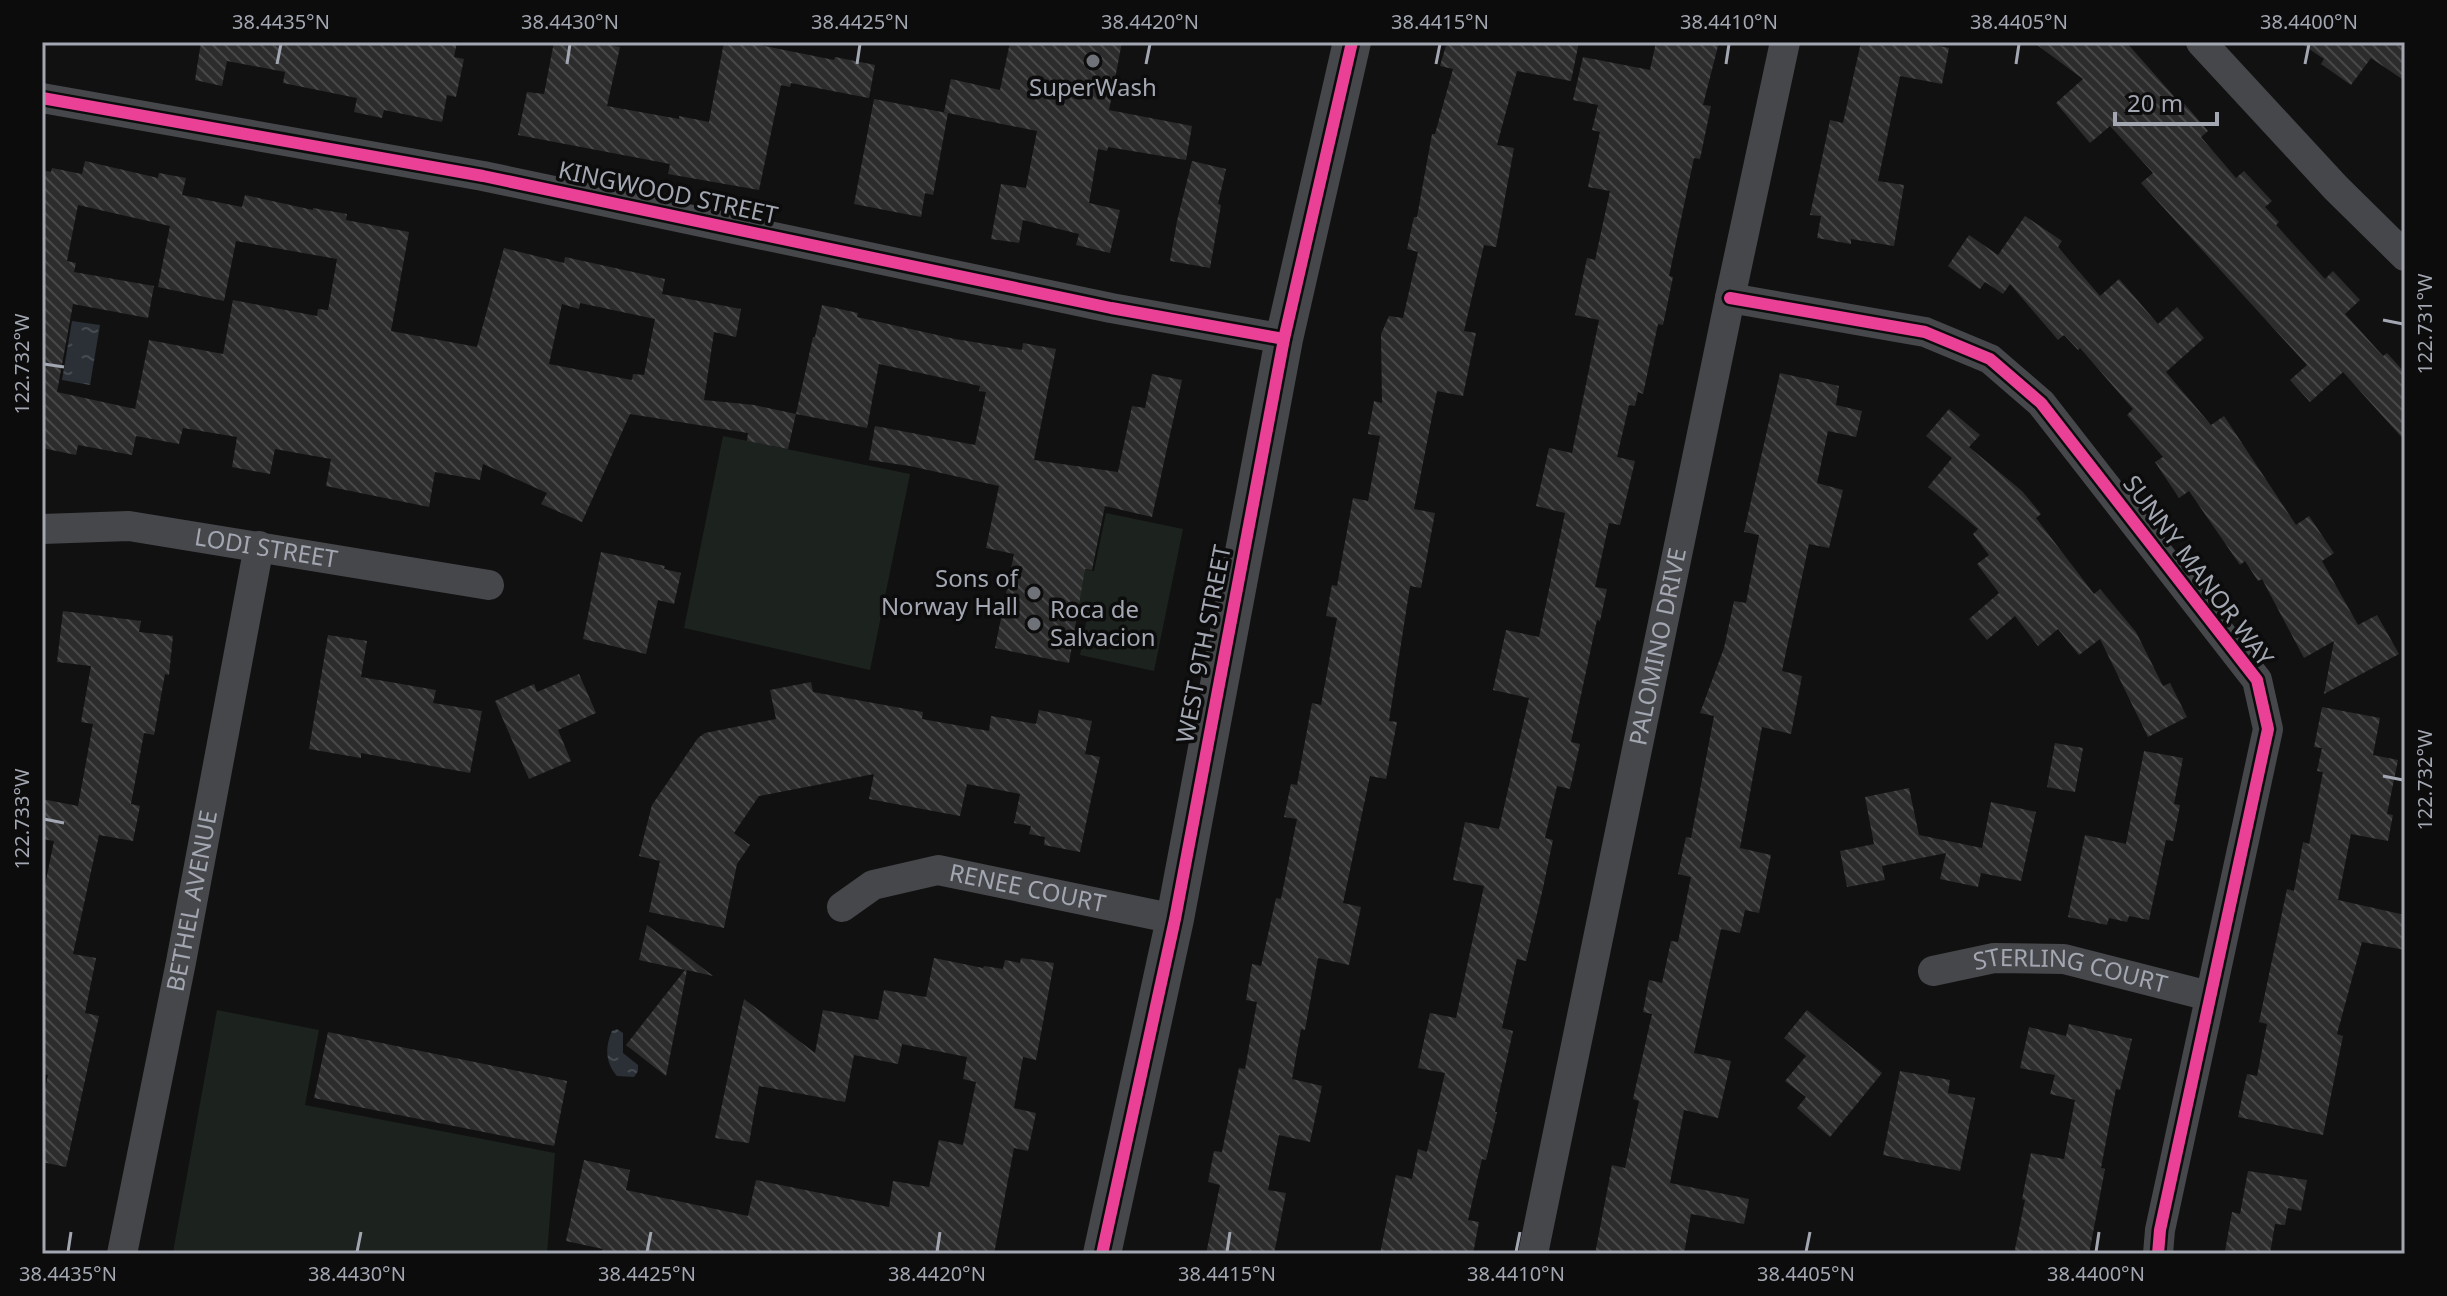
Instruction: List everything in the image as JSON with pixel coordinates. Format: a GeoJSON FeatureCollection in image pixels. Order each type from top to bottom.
{"type":"FeatureCollection","features":[{"type":"Feature","properties":{"kind":"street","name":"WEST 9TH STREET"},"geometry":{"type":"LineString","coordinates":[[1102,1254],[1175,919],[1284,339],[1352,42]]}},
{"type":"Feature","properties":{"kind":"street","name":"PALOMINO DRIVE"},"geometry":{"type":"LineString","coordinates":[[1533,1254],[1785,42]]}},
{"type":"Feature","properties":{"kind":"street"},"geometry":{"type":"LineString","coordinates":[[2201,42],[2336,188],[2405,256]]}},
{"type":"Feature","properties":{"kind":"street","name":"KINGWOOD STREET"},"geometry":{"type":"LineString","coordinates":[[42,98],[483,176],[1111,308],[1284,339]]}},
{"type":"Feature","properties":{"kind":"street","name":"SUNNY MANOR WAY"},"geometry":{"type":"LineString","coordinates":[[1730,298],[1925,332],[1990,359],[2041,403],[2257,680],[2268,729],[2209,996],[2160,1230],[2158,1254]]}},
{"type":"Feature","properties":{"kind":"street","name":"LODI STREET"},"geometry":{"type":"LineString","coordinates":[[42,529],[129,526],[489,585]]}},
{"type":"Feature","properties":{"kind":"street","name":"BETHEL AVENUE"},"geometry":{"type":"LineString","coordinates":[[122,1254],[181,962],[259,546]]}},
{"type":"Feature","properties":{"kind":"street","name":"RENEE COURT"},"geometry":{"type":"LineString","coordinates":[[842,907],[873,885],[938,870],[1175,919]]}},
{"type":"Feature","properties":{"kind":"street","name":"STERLING COURT"},"geometry":{"type":"LineString","coordinates":[[1933,971],[1994,958],[2064,959],[2209,996]]}},
{"type":"Feature","properties":{"kind":"shaded area"},"geometry":{"type":"Polygon","coordinates":[[[723,436],[910,474],[870,670],[684,628],[723,436]]]}},
{"type":"Feature","properties":{"kind":"shaded area"},"geometry":{"type":"Polygon","coordinates":[[[1106,513],[1183,529],[1154,671],[1080,655],[1088,612],[1067,608],[1076,568],[1094,571],[1106,513]]]}},
{"type":"Feature","properties":{"kind":"shaded area"},"geometry":{"type":"Polygon","coordinates":[[[217,1010],[319,1030],[305,1105],[555,1153],[547,1254],[173,1252],[217,1010]]]}},
{"type":"Feature","properties":{"kind":"water"},"geometry":{"type":"Polygon","coordinates":[[[72,321],[100,325],[90,385],[62,380],[72,321]]]}},
{"type":"Feature","properties":{"kind":"water"},"geometry":{"type":"Polygon","coordinates":[[[617,1029],[623,1033],[623,1053],[638,1065],[634,1077],[617,1076],[610,1065],[608,1043],[612,1031],[617,1029]]]}},
{"type":"Feature","properties":{"kind":"building"},"geometry":{"type":"Polygon","coordinates":[[[201,42],[457,42],[454,57],[464,59],[456,97],[447,95],[442,122],[384,110],[382,118],[354,112],[357,98],[283,83],[285,72],[227,61],[222,86],[195,80],[201,42]]]}},
{"type":"Feature","properties":{"kind":"building"},"geometry":{"type":"Polygon","coordinates":[[[554,42],[595,42],[620,47],[607,106],[709,122],[724,42],[744,42],[875,65],[869,98],[791,83],[790,87],[781,85],[759,190],[668,174],[670,164],[518,135],[527,92],[544,94],[554,42]]]}},
{"type":"Feature","properties":{"kind":"building"},"geometry":{"type":"Polygon","coordinates":[[[1010,42],[1122,42],[1109,110],[1192,126],[1186,160],[1108,147],[1107,151],[1098,149],[1089,203],[1120,210],[1110,253],[1076,245],[1079,234],[1023,220],[1019,243],[991,239],[1001,184],[1026,188],[1037,131],[948,113],[933,195],[925,193],[921,217],[854,204],[874,99],[947,113],[944,112],[951,79],[1000,90],[1010,42]]]}},
{"type":"Feature","properties":{"kind":"building"},"geometry":{"type":"Polygon","coordinates":[[[1447,42],[1579,42],[1571,81],[1517,71],[1497,145],[1514,148],[1496,247],[1484,245],[1464,331],[1476,333],[1463,396],[1437,391],[1414,509],[1435,513],[1421,588],[1410,586],[1389,721],[1397,722],[1386,779],[1370,776],[1343,903],[1361,907],[1349,965],[1318,958],[1305,1030],[1301,1029],[1292,1079],[1322,1086],[1310,1142],[1279,1135],[1268,1190],[1286,1193],[1274,1254],[1206,1254],[1220,1185],[1208,1182],[1214,1151],[1222,1152],[1239,1068],[1245,1069],[1257,1002],[1246,1000],[1252,964],[1261,966],[1276,898],[1281,899],[1297,819],[1284,817],[1291,784],[1297,785],[1312,703],[1321,705],[1337,618],[1326,616],[1332,585],[1337,586],[1353,498],[1368,501],[1380,436],[1368,434],[1374,401],[1382,403],[1381,334],[1389,316],[1403,318],[1418,252],[1407,249],[1414,217],[1417,217],[1432,134],[1435,134],[1453,69],[1440,66],[1447,42]]]}},
{"type":"Feature","properties":{"kind":"building"},"geometry":{"type":"Polygon","coordinates":[[[1656,42],[1719,42],[1703,105],[1711,106],[1700,159],[1694,158],[1669,276],[1673,277],[1663,325],[1658,324],[1643,394],[1638,392],[1635,406],[1629,405],[1617,457],[1635,461],[1620,525],[1609,523],[1595,587],[1607,589],[1600,621],[1597,620],[1571,742],[1580,744],[1570,789],[1557,786],[1545,838],[1553,840],[1543,888],[1526,961],[1517,959],[1502,1028],[1513,1031],[1486,1160],[1482,1159],[1468,1220],[1479,1222],[1473,1254],[1380,1254],[1396,1175],[1412,1179],[1418,1149],[1427,1152],[1445,1073],[1418,1068],[1430,1013],[1456,1018],[1484,886],[1453,880],[1465,822],[1499,829],[1529,698],[1493,690],[1506,630],[1539,637],[1565,513],[1536,506],[1549,448],[1572,453],[1599,320],[1575,315],[1587,258],[1595,260],[1610,191],[1588,187],[1600,132],[1592,130],[1598,105],[1573,100],[1583,57],[1650,70],[1656,42]]]}},
{"type":"Feature","properties":{"kind":"building"},"geometry":{"type":"Polygon","coordinates":[[[1861,42],[1920,42],[1949,48],[1942,84],[1900,76],[1878,181],[1904,185],[1894,246],[1851,239],[1851,244],[1817,238],[1821,216],[1810,215],[1830,120],[1843,123],[1861,42]]]}},
{"type":"Feature","properties":{"kind":"building"},"geometry":{"type":"Polygon","coordinates":[[[2033,42],[2126,42],[2180,103],[2182,101],[2208,131],[2201,137],[2236,178],[2244,171],[2272,201],[2265,207],[2279,222],[2276,225],[2325,279],[2333,271],[2360,300],[2345,314],[2383,356],[2387,353],[2405,373],[2405,441],[2343,372],[2310,402],[2290,380],[2307,365],[2141,183],[2153,173],[2110,126],[2090,143],[2056,103],[2083,79],[2033,42]]]}},
{"type":"Feature","properties":{"kind":"building"},"geometry":{"type":"Polygon","coordinates":[[[2299,42],[2405,42],[2405,81],[2371,58],[2351,85],[2321,64],[2324,59],[2299,42]]]}},
{"type":"Feature","properties":{"kind":"building"},"geometry":{"type":"Polygon","coordinates":[[[85,161],[158,178],[159,173],[186,178],[182,195],[242,207],[245,195],[347,214],[346,220],[409,232],[391,331],[477,347],[504,248],[564,263],[565,257],[665,279],[662,294],[741,309],[736,337],[714,332],[704,400],[754,405],[796,414],[788,449],[747,441],[748,433],[630,414],[582,522],[541,504],[547,493],[483,464],[480,480],[435,472],[429,507],[326,486],[331,459],[275,449],[270,474],[232,467],[237,437],[183,428],[179,444],[136,436],[132,455],[78,445],[76,455],[42,448],[42,170],[51,172],[52,168],[82,174],[85,161]],[[78,205],[67,261],[76,263],[74,272],[154,286],[148,318],[73,304],[57,392],[135,409],[149,340],[223,354],[233,300],[317,316],[318,309],[328,310],[337,259],[236,241],[224,301],[158,287],[170,226],[78,205]],[[580,303],[579,309],[562,304],[549,364],[632,380],[633,374],[644,375],[655,319],[580,303]]]}},
{"type":"Feature","properties":{"kind":"building"},"geometry":{"type":"Polygon","coordinates":[[[1192,161],[1226,169],[1210,268],[1170,261],[1192,161]]]}},
{"type":"Feature","properties":{"kind":"building"},"geometry":{"type":"Polygon","coordinates":[[[2025,216],[2062,241],[2058,247],[2100,296],[2119,279],[2158,324],[2177,307],[2204,338],[2166,372],[2211,425],[2224,416],[2296,525],[2309,516],[2334,553],[2322,561],[2358,625],[2377,615],[2399,654],[2324,694],[2334,641],[2304,658],[2262,579],[2258,581],[2245,561],[2240,565],[2189,491],[2179,498],[2155,462],[2163,457],[2127,415],[2133,409],[2080,348],[2078,350],[2064,335],[2058,340],[2010,284],[2003,294],[1985,282],[1980,289],[1948,266],[1969,235],[1998,255],[2025,216]]]}},
{"type":"Feature","properties":{"kind":"building"},"geometry":{"type":"Polygon","coordinates":[[[822,305],[858,313],[857,317],[955,339],[1022,350],[1023,343],[1056,349],[1034,460],[1118,472],[1132,406],[1145,408],[1152,374],[1182,380],[1152,517],[1105,506],[1092,570],[1085,569],[1069,663],[995,648],[1014,554],[986,548],[999,486],[869,460],[875,426],[975,445],[986,392],[979,391],[980,386],[879,364],[867,428],[796,414],[822,305]]]}},
{"type":"Feature","properties":{"kind":"building"},"geometry":{"type":"Polygon","coordinates":[[[1780,373],[1839,386],[1836,405],[1862,411],[1856,437],[1828,431],[1817,483],[1843,490],[1829,548],[1809,544],[1782,671],[1802,676],[1791,734],[1762,727],[1740,848],[1771,855],[1759,913],[1745,910],[1740,933],[1721,929],[1694,1053],[1731,1061],[1718,1118],[1684,1110],[1670,1183],[1749,1199],[1744,1224],[1691,1214],[1684,1254],[1595,1254],[1612,1165],[1625,1168],[1639,1101],[1633,1099],[1652,1014],[1643,1012],[1649,980],[1662,983],[1671,941],[1678,942],[1691,877],[1678,874],[1686,837],[1691,838],[1714,716],[1700,713],[1724,648],[1734,601],[1746,603],[1759,535],[1744,532],[1780,373]]]}},
{"type":"Feature","properties":{"kind":"building"},"geometry":{"type":"Polygon","coordinates":[[[1949,409],[1980,435],[1969,447],[2022,491],[2041,514],[2036,518],[2094,594],[2100,589],[2136,632],[2163,686],[2170,683],[2187,717],[2148,737],[2100,639],[2079,655],[2058,629],[2038,646],[2015,616],[1987,640],[1969,619],[1999,593],[1977,564],[1989,555],[1973,534],[1978,529],[1928,487],[1952,458],[1926,436],[1949,409]]]}},
{"type":"Feature","properties":{"kind":"building"},"geometry":{"type":"Polygon","coordinates":[[[601,552],[665,566],[664,569],[681,573],[674,604],[658,600],[646,654],[583,639],[601,552]]]}},
{"type":"Feature","properties":{"kind":"building"},"geometry":{"type":"Polygon","coordinates":[[[63,611],[141,621],[139,632],[173,636],[169,675],[165,674],[154,735],[144,733],[131,804],[140,806],[133,841],[99,835],[73,954],[96,958],[85,1013],[99,1016],[66,1167],[42,1162],[42,1104],[48,1075],[42,1074],[42,900],[54,841],[42,839],[42,799],[78,806],[93,724],[81,722],[91,666],[57,662],[63,611]]]}},
{"type":"Feature","properties":{"kind":"building"},"geometry":{"type":"Polygon","coordinates":[[[328,635],[367,641],[361,677],[436,690],[433,703],[482,711],[470,773],[361,753],[361,758],[309,749],[328,635]]]}},
{"type":"Feature","properties":{"kind":"building"},"geometry":{"type":"Polygon","coordinates":[[[579,674],[596,713],[558,730],[571,761],[529,779],[495,701],[534,684],[537,692],[579,674]]]}},
{"type":"Feature","properties":{"kind":"building"},"geometry":{"type":"Polygon","coordinates":[[[811,682],[813,692],[923,712],[922,719],[989,731],[991,716],[1036,724],[1039,710],[1092,721],[1085,754],[1100,757],[1080,852],[1044,845],[1045,837],[1029,834],[1031,826],[1014,823],[1020,794],[967,784],[960,816],[869,799],[874,774],[759,796],[734,833],[750,845],[737,864],[724,928],[649,912],[660,861],[639,856],[652,805],[698,738],[705,733],[776,719],[770,690],[811,682]]]}},
{"type":"Feature","properties":{"kind":"building"},"geometry":{"type":"Polygon","coordinates":[[[2322,707],[2380,718],[2373,755],[2398,760],[2387,814],[2393,815],[2388,841],[2351,834],[2338,900],[2405,915],[2405,950],[2362,942],[2337,1034],[2343,1036],[2323,1135],[2238,1117],[2247,1074],[2257,1076],[2267,1024],[2259,1022],[2287,889],[2294,891],[2303,842],[2309,844],[2323,772],[2317,771],[2322,748],[2314,747],[2322,707]]]}},
{"type":"Feature","properties":{"kind":"building"},"geometry":{"type":"Polygon","coordinates":[[[2055,743],[2083,748],[2075,792],[2047,787],[2055,743]]]}},
{"type":"Feature","properties":{"kind":"building"},"geometry":{"type":"Polygon","coordinates":[[[2144,751],[2183,758],[2174,804],[2180,805],[2173,841],[2166,840],[2149,920],[2129,916],[2127,922],[2109,918],[2107,925],[2068,917],[2085,835],[2126,844],[2144,751]]]}},
{"type":"Feature","properties":{"kind":"building"},"geometry":{"type":"Polygon","coordinates":[[[1909,788],[1919,835],[1982,848],[1991,802],[2036,812],[2021,881],[1981,873],[1978,887],[1940,879],[1946,853],[1882,866],[1885,880],[1847,887],[1840,851],[1874,844],[1865,797],[1909,788]]]}},
{"type":"Feature","properties":{"kind":"building"},"geometry":{"type":"Polygon","coordinates":[[[647,925],[713,976],[687,970],[666,1076],[626,1045],[685,970],[639,960],[647,925]]]}},
{"type":"Feature","properties":{"kind":"building"},"geometry":{"type":"Polygon","coordinates":[[[934,958],[1003,969],[1005,960],[1020,963],[1021,958],[1054,963],[1036,1060],[1023,1057],[1014,1108],[1036,1113],[1028,1151],[1014,1148],[994,1254],[601,1254],[603,1249],[566,1241],[584,1160],[630,1170],[626,1190],[748,1216],[756,1180],[889,1207],[893,1181],[929,1187],[939,1140],[963,1145],[976,1082],[963,1079],[967,1057],[902,1044],[898,1064],[854,1055],[845,1102],[759,1086],[749,1143],[715,1138],[744,999],[815,1053],[823,1010],[878,1020],[884,990],[926,997],[934,958]]]}},
{"type":"Feature","properties":{"kind":"building"},"geometry":{"type":"Polygon","coordinates":[[[1807,1010],[1882,1073],[1830,1137],[1797,1108],[1806,1097],[1785,1081],[1806,1056],[1784,1038],[1807,1010]]]}},
{"type":"Feature","properties":{"kind":"building"},"geometry":{"type":"Polygon","coordinates":[[[2069,1024],[2132,1039],[2120,1090],[2116,1089],[2089,1254],[2014,1254],[2031,1153],[2064,1159],[2075,1100],[2050,1094],[2055,1075],[2020,1068],[2029,1027],[2066,1036],[2069,1024]]]}},
{"type":"Feature","properties":{"kind":"building"},"geometry":{"type":"Polygon","coordinates":[[[328,1032],[567,1081],[554,1146],[314,1098],[328,1032]]]}},
{"type":"Feature","properties":{"kind":"building"},"geometry":{"type":"Polygon","coordinates":[[[1900,1071],[1950,1080],[1948,1093],[1975,1098],[1960,1171],[1883,1155],[1900,1071]]]}},
{"type":"Feature","properties":{"kind":"building"},"geometry":{"type":"Polygon","coordinates":[[[2248,1171],[2307,1180],[2301,1211],[2288,1208],[2285,1225],[2275,1224],[2270,1254],[2225,1251],[2232,1212],[2240,1214],[2248,1171]]]}},
{"type":"Feature","properties":{"kind":"cycle path"},"geometry":{"type":"LineString","coordinates":[[1102,1254],[1175,919],[1284,339],[1352,42]]}},
{"type":"Feature","properties":{"kind":"cycle path"},"geometry":{"type":"LineString","coordinates":[[42,98],[483,176],[1111,308],[1284,339]]}},
{"type":"Feature","properties":{"kind":"cycle path"},"geometry":{"type":"LineString","coordinates":[[1730,298],[1925,332],[1990,359],[2041,403],[2257,680],[2268,729],[2160,1230],[2158,1254]]}},
{"type":"Feature","properties":{"kind":"place","name":"SuperWash"},"geometry":{"type":"Point","coordinates":[1093,61]}},
{"type":"Feature","properties":{"kind":"place","name":"Sons of Norway Hall"},"geometry":{"type":"Point","coordinates":[1034,593]}},
{"type":"Feature","properties":{"kind":"place","name":"Roca de Salvacion"},"geometry":{"type":"Point","coordinates":[1034,624]}}]}
